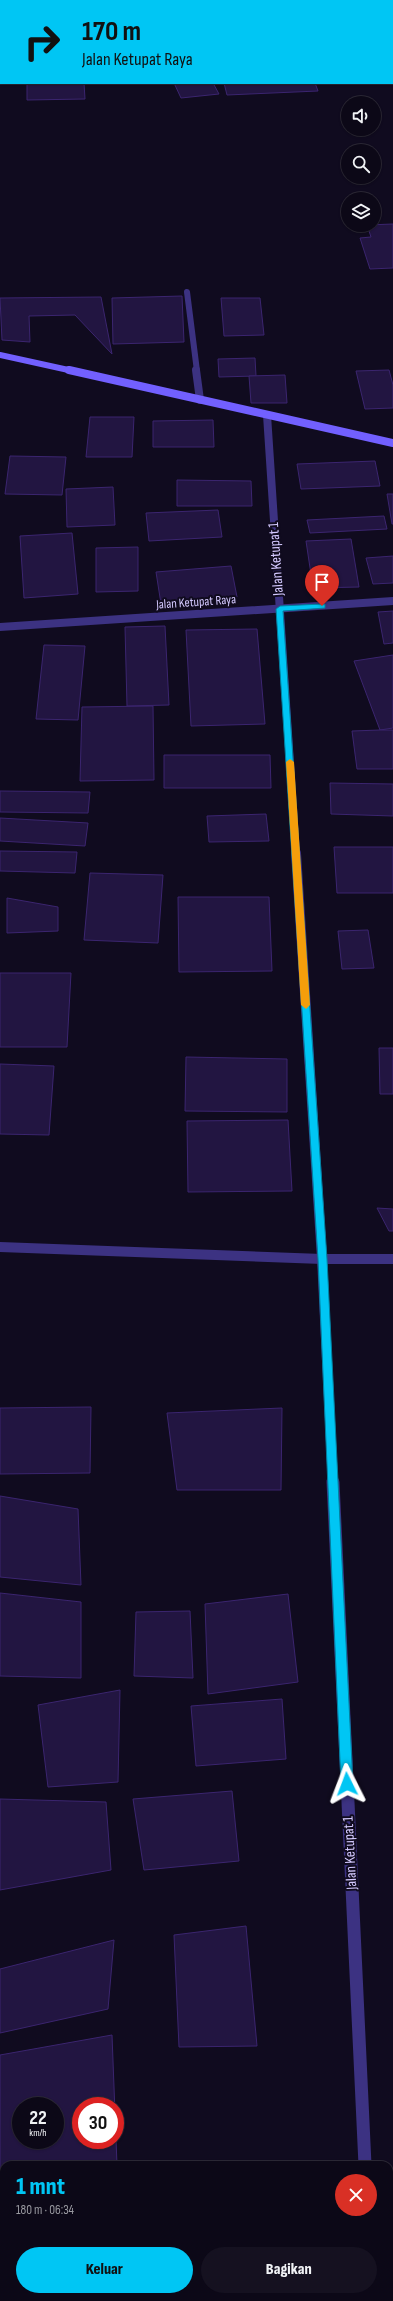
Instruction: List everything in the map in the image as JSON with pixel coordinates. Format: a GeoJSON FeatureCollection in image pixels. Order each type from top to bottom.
{"type":"FeatureCollection","features":[{"type":"Feature","properties":{"kind":"street"},"geometry":{"type":"LineString","coordinates":[[187,292],[200,400]]}},
{"type":"Feature","properties":{"kind":"street"},"geometry":{"type":"LineString","coordinates":[[0,356],[393,443]]}},
{"type":"Feature","properties":{"kind":"street","name":"Jalan Ketupat 1"},"geometry":{"type":"LineString","coordinates":[[267,415],[322,1259],[365,2161]]}},
{"type":"Feature","properties":{"kind":"street","name":"Jalan Ketupat Raya"},"geometry":{"type":"LineString","coordinates":[[0,627],[393,601]]}},
{"type":"Feature","properties":{"kind":"street"},"geometry":{"type":"LineString","coordinates":[[0,1247],[322,1259],[393,1259]]}},
{"type":"Feature","properties":{"kind":"building"},"geometry":{"type":"Polygon","coordinates":[[[27,84],[84,84],[85,99],[27,100],[27,84]]]}},
{"type":"Feature","properties":{"kind":"building"},"geometry":{"type":"Polygon","coordinates":[[[174,84],[214,84],[219,94],[181,98],[174,84]]]}},
{"type":"Feature","properties":{"kind":"building"},"geometry":{"type":"Polygon","coordinates":[[[224,84],[315,84],[318,91],[227,95],[224,84]]]}},
{"type":"Feature","properties":{"kind":"building"},"geometry":{"type":"Polygon","coordinates":[[[381,224],[393,224],[393,268],[370,269],[360,238],[371,237],[369,232],[381,232],[381,224]]]}},
{"type":"Feature","properties":{"kind":"building"},"geometry":{"type":"Polygon","coordinates":[[[182,296],[184,342],[113,344],[112,298],[182,296]]]}},
{"type":"Feature","properties":{"kind":"building"},"geometry":{"type":"Polygon","coordinates":[[[101,297],[112,354],[75,315],[29,316],[30,342],[2,340],[0,298],[101,297]]]}},
{"type":"Feature","properties":{"kind":"building"},"geometry":{"type":"Polygon","coordinates":[[[221,298],[260,298],[264,335],[224,336],[221,298]]]}},
{"type":"Feature","properties":{"kind":"building"},"geometry":{"type":"Polygon","coordinates":[[[255,358],[256,376],[219,377],[218,359],[255,358]]]}},
{"type":"Feature","properties":{"kind":"building"},"geometry":{"type":"Polygon","coordinates":[[[389,370],[393,385],[393,408],[365,409],[356,371],[389,370]]]}},
{"type":"Feature","properties":{"kind":"building"},"geometry":{"type":"Polygon","coordinates":[[[285,375],[287,403],[251,403],[249,376],[285,375]]]}},
{"type":"Feature","properties":{"kind":"building"},"geometry":{"type":"Polygon","coordinates":[[[90,417],[134,417],[132,457],[86,457],[90,417]]]}},
{"type":"Feature","properties":{"kind":"building"},"geometry":{"type":"Polygon","coordinates":[[[213,420],[214,447],[153,447],[153,421],[213,420]]]}},
{"type":"Feature","properties":{"kind":"building"},"geometry":{"type":"Polygon","coordinates":[[[10,456],[66,457],[62,495],[5,494],[10,456]]]}},
{"type":"Feature","properties":{"kind":"building"},"geometry":{"type":"Polygon","coordinates":[[[375,461],[380,486],[301,489],[297,464],[375,461]]]}},
{"type":"Feature","properties":{"kind":"building"},"geometry":{"type":"Polygon","coordinates":[[[177,480],[251,481],[252,506],[177,506],[177,480]]]}},
{"type":"Feature","properties":{"kind":"building"},"geometry":{"type":"Polygon","coordinates":[[[113,487],[115,525],[67,527],[66,489],[113,487]]]}},
{"type":"Feature","properties":{"kind":"building"},"geometry":{"type":"Polygon","coordinates":[[[387,494],[393,494],[393,524],[392,524],[387,494]]]}},
{"type":"Feature","properties":{"kind":"building"},"geometry":{"type":"Polygon","coordinates":[[[218,510],[222,537],[149,541],[146,513],[218,510]]]}},
{"type":"Feature","properties":{"kind":"building"},"geometry":{"type":"Polygon","coordinates":[[[384,516],[387,529],[310,533],[307,520],[384,516]]]}},
{"type":"Feature","properties":{"kind":"building"},"geometry":{"type":"Polygon","coordinates":[[[72,533],[78,594],[24,598],[20,536],[72,533]]]}},
{"type":"Feature","properties":{"kind":"building"},"geometry":{"type":"Polygon","coordinates":[[[351,539],[359,587],[313,588],[306,541],[351,539]]]}},
{"type":"Feature","properties":{"kind":"building"},"geometry":{"type":"Polygon","coordinates":[[[138,547],[138,591],[96,592],[96,548],[138,547]]]}},
{"type":"Feature","properties":{"kind":"building"},"geometry":{"type":"Polygon","coordinates":[[[393,556],[393,583],[373,584],[366,558],[393,556]]]}},
{"type":"Feature","properties":{"kind":"building"},"geometry":{"type":"Polygon","coordinates":[[[231,566],[237,597],[161,604],[156,572],[231,566]]]}},
{"type":"Feature","properties":{"kind":"building"},"geometry":{"type":"Polygon","coordinates":[[[393,611],[393,643],[384,644],[378,612],[393,611]]]}},
{"type":"Feature","properties":{"kind":"building"},"geometry":{"type":"Polygon","coordinates":[[[165,626],[169,705],[127,706],[125,627],[165,626]]]}},
{"type":"Feature","properties":{"kind":"building"},"geometry":{"type":"Polygon","coordinates":[[[257,629],[265,724],[191,726],[186,630],[257,629]]]}},
{"type":"Feature","properties":{"kind":"building"},"geometry":{"type":"Polygon","coordinates":[[[44,645],[85,646],[78,720],[36,719],[44,645]]]}},
{"type":"Feature","properties":{"kind":"building"},"geometry":{"type":"Polygon","coordinates":[[[393,655],[393,728],[380,730],[354,661],[393,655]]]}},
{"type":"Feature","properties":{"kind":"building"},"geometry":{"type":"Polygon","coordinates":[[[153,706],[154,780],[80,781],[82,707],[153,706]]]}},
{"type":"Feature","properties":{"kind":"building"},"geometry":{"type":"Polygon","coordinates":[[[393,730],[393,769],[357,769],[352,731],[393,730]]]}},
{"type":"Feature","properties":{"kind":"building"},"geometry":{"type":"Polygon","coordinates":[[[164,755],[270,755],[271,788],[164,788],[164,755]]]}},
{"type":"Feature","properties":{"kind":"building"},"geometry":{"type":"Polygon","coordinates":[[[330,783],[393,784],[393,816],[331,814],[330,783]]]}},
{"type":"Feature","properties":{"kind":"building"},"geometry":{"type":"Polygon","coordinates":[[[0,791],[90,792],[88,813],[0,812],[0,791]]]}},
{"type":"Feature","properties":{"kind":"building"},"geometry":{"type":"Polygon","coordinates":[[[266,814],[269,841],[209,842],[207,816],[266,814]]]}},
{"type":"Feature","properties":{"kind":"building"},"geometry":{"type":"Polygon","coordinates":[[[0,818],[88,823],[85,846],[0,841],[0,818]]]}},
{"type":"Feature","properties":{"kind":"building"},"geometry":{"type":"Polygon","coordinates":[[[334,847],[393,847],[393,893],[337,893],[334,847]]]}},
{"type":"Feature","properties":{"kind":"building"},"geometry":{"type":"Polygon","coordinates":[[[0,851],[77,852],[75,873],[0,871],[0,851]]]}},
{"type":"Feature","properties":{"kind":"building"},"geometry":{"type":"Polygon","coordinates":[[[90,873],[163,875],[158,943],[84,940],[90,873]]]}},
{"type":"Feature","properties":{"kind":"building"},"geometry":{"type":"Polygon","coordinates":[[[178,897],[269,897],[272,971],[179,972],[178,897]]]}},
{"type":"Feature","properties":{"kind":"building"},"geometry":{"type":"Polygon","coordinates":[[[7,898],[58,907],[58,931],[7,933],[7,898]]]}},
{"type":"Feature","properties":{"kind":"building"},"geometry":{"type":"Polygon","coordinates":[[[368,930],[374,968],[342,969],[338,931],[368,930]]]}},
{"type":"Feature","properties":{"kind":"building"},"geometry":{"type":"Polygon","coordinates":[[[0,973],[71,973],[67,1047],[0,1047],[0,973]]]}},
{"type":"Feature","properties":{"kind":"building"},"geometry":{"type":"Polygon","coordinates":[[[379,1048],[393,1048],[393,1094],[380,1094],[379,1048]]]}},
{"type":"Feature","properties":{"kind":"building"},"geometry":{"type":"Polygon","coordinates":[[[186,1057],[287,1059],[287,1112],[185,1111],[186,1057]]]}},
{"type":"Feature","properties":{"kind":"building"},"geometry":{"type":"Polygon","coordinates":[[[0,1064],[54,1066],[49,1135],[0,1134],[0,1064]]]}},
{"type":"Feature","properties":{"kind":"building"},"geometry":{"type":"Polygon","coordinates":[[[288,1120],[292,1191],[188,1192],[187,1121],[288,1120]]]}},
{"type":"Feature","properties":{"kind":"building"},"geometry":{"type":"Polygon","coordinates":[[[377,1208],[393,1209],[393,1231],[389,1231],[377,1208]]]}},
{"type":"Feature","properties":{"kind":"building"},"geometry":{"type":"Polygon","coordinates":[[[91,1407],[90,1473],[0,1474],[0,1408],[91,1407]]]}},
{"type":"Feature","properties":{"kind":"building"},"geometry":{"type":"Polygon","coordinates":[[[282,1408],[281,1490],[177,1490],[167,1413],[282,1408]]]}},
{"type":"Feature","properties":{"kind":"building"},"geometry":{"type":"Polygon","coordinates":[[[0,1496],[78,1509],[81,1585],[0,1577],[0,1496]]]}},
{"type":"Feature","properties":{"kind":"building"},"geometry":{"type":"Polygon","coordinates":[[[0,1593],[81,1602],[81,1678],[0,1676],[0,1593]]]}},
{"type":"Feature","properties":{"kind":"building"},"geometry":{"type":"Polygon","coordinates":[[[288,1594],[298,1682],[208,1694],[205,1604],[288,1594]]]}},
{"type":"Feature","properties":{"kind":"building"},"geometry":{"type":"Polygon","coordinates":[[[190,1611],[193,1678],[134,1676],[136,1612],[190,1611]]]}},
{"type":"Feature","properties":{"kind":"building"},"geometry":{"type":"Polygon","coordinates":[[[120,1690],[118,1782],[48,1787],[38,1705],[120,1690]]]}},
{"type":"Feature","properties":{"kind":"building"},"geometry":{"type":"Polygon","coordinates":[[[282,1699],[286,1759],[196,1766],[191,1706],[282,1699]]]}},
{"type":"Feature","properties":{"kind":"building"},"geometry":{"type":"Polygon","coordinates":[[[232,1791],[239,1861],[144,1870],[133,1799],[232,1791]]]}},
{"type":"Feature","properties":{"kind":"building"},"geometry":{"type":"Polygon","coordinates":[[[0,1799],[106,1802],[111,1870],[0,1890],[0,1799]]]}},
{"type":"Feature","properties":{"kind":"building"},"geometry":{"type":"Polygon","coordinates":[[[246,1926],[257,2046],[179,2047],[174,1935],[246,1926]]]}},
{"type":"Feature","properties":{"kind":"building"},"geometry":{"type":"Polygon","coordinates":[[[114,1940],[108,2009],[0,2033],[0,1969],[114,1940]]]}},
{"type":"Feature","properties":{"kind":"building"},"geometry":{"type":"Polygon","coordinates":[[[112,2035],[115,2097],[72,2097],[72,2149],[116,2149],[117,2161],[0,2161],[0,2055],[112,2035]]]}},
{"type":"Feature","properties":{"kind":"slow traffic"},"geometry":{"type":"LineString","coordinates":[[290,762],[306,1005]]}},
{"type":"Feature","properties":{"kind":"route"},"geometry":{"type":"LineString","coordinates":[[322,606],[280,609],[322,1259],[347,1784]]}}]}
